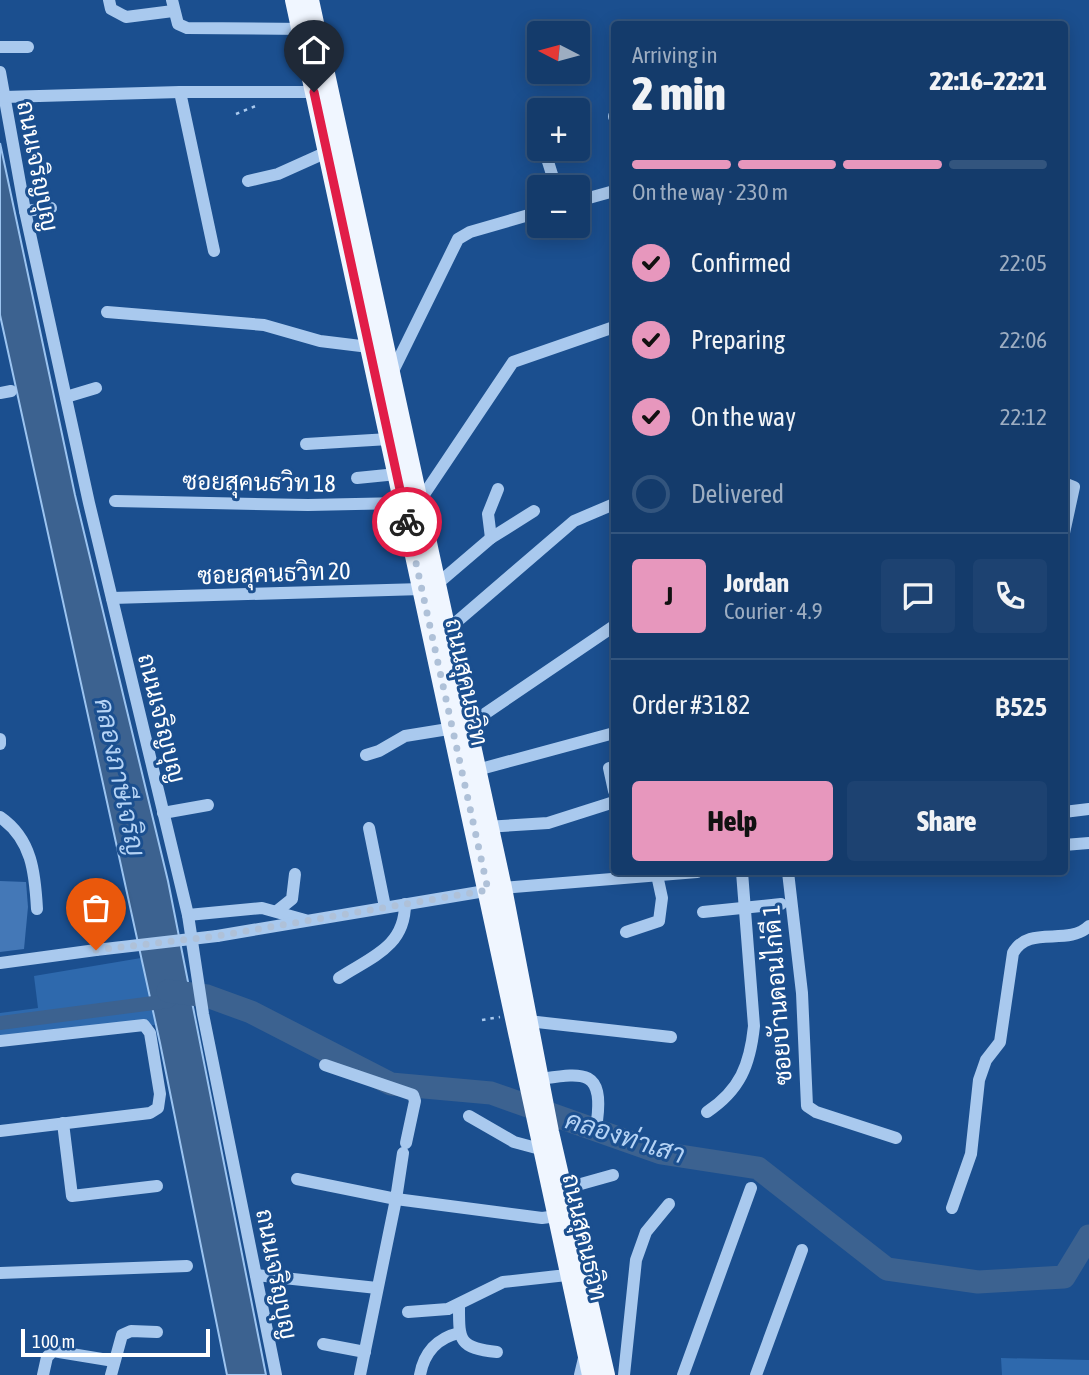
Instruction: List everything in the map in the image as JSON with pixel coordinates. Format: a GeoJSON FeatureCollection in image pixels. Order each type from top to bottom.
{"type":"FeatureCollection","features":[{"type":"Feature","properties":{"kind":"main road","name":"ถนนสุคนธวิท"},"geometry":{"type":"LineString","coordinates":[[294,0],[308,29],[391,375],[411,503],[523,1016],[537,1088],[542,1138],[575,1274],[592,1366]]}},
{"type":"Feature","properties":{"kind":"main road","name":"ถนนสุคนธวิท"},"geometry":{"type":"LineString","coordinates":[[310,0],[308,29],[314,92],[397,474],[411,503]]}},
{"type":"Feature","properties":{"kind":"main road","name":"ถนนสุคนธวิท"},"geometry":{"type":"LineString","coordinates":[[429,587],[446,631],[460,728],[477,770],[482,828]]}},
{"type":"Feature","properties":{"kind":"main road","name":"ถนนสุคนธวิท"},"geometry":{"type":"LineString","coordinates":[[542,1138],[563,1189],[562,1216]]}},
{"type":"Feature","properties":{"kind":"street"},"geometry":{"type":"LineString","coordinates":[[110,0],[111,9],[125,17],[173,5],[178,24],[187,28],[308,29]]}},
{"type":"Feature","properties":{"kind":"street"},"geometry":{"type":"LineString","coordinates":[[0,47],[28,47]]}},
{"type":"Feature","properties":{"kind":"street","name":"ถนนเจริญบุญ"},"geometry":{"type":"LineString","coordinates":[[0,72],[25,211],[65,397],[188,915],[201,1003],[276,1375]]}},
{"type":"Feature","properties":{"kind":"street"},"geometry":{"type":"LineString","coordinates":[[4,97],[180,92],[314,92]]}},
{"type":"Feature","properties":{"kind":"street"},"geometry":{"type":"LineString","coordinates":[[180,92],[214,251]]}},
{"type":"Feature","properties":{"kind":"street"},"geometry":{"type":"LineString","coordinates":[[248,181],[278,174],[327,152]]}},
{"type":"Feature","properties":{"kind":"street"},"geometry":{"type":"LineString","coordinates":[[590,198],[611,192]]}},
{"type":"Feature","properties":{"kind":"street"},"geometry":{"type":"LineString","coordinates":[[25,211],[51,208]]}},
{"type":"Feature","properties":{"kind":"street"},"geometry":{"type":"LineString","coordinates":[[379,393],[391,375],[458,239],[470,232],[527,215]]}},
{"type":"Feature","properties":{"kind":"street"},"geometry":{"type":"LineString","coordinates":[[107,312],[264,325],[320,341],[369,347]]}},
{"type":"Feature","properties":{"kind":"street"},"geometry":{"type":"LineString","coordinates":[[411,503],[513,362],[611,328]]}},
{"type":"Feature","properties":{"kind":"street"},"geometry":{"type":"LineString","coordinates":[[65,397],[96,388]]}},
{"type":"Feature","properties":{"kind":"street"},"geometry":{"type":"LineString","coordinates":[[306,444],[389,439]]}},
{"type":"Feature","properties":{"kind":"street"},"geometry":{"type":"LineString","coordinates":[[358,478],[397,474]]}},
{"type":"Feature","properties":{"kind":"street"},"geometry":{"type":"LineString","coordinates":[[1068,484],[1074,487],[1068,515]]}},
{"type":"Feature","properties":{"kind":"street"},"geometry":{"type":"LineString","coordinates":[[491,538],[488,514],[498,489]]}},
{"type":"Feature","properties":{"kind":"street","name":"ซอยสุคนธวิท 18"},"geometry":{"type":"LineString","coordinates":[[115,501],[308,505],[411,503]]}},
{"type":"Feature","properties":{"kind":"street"},"geometry":{"type":"LineString","coordinates":[[446,631],[574,521],[611,505]]}},
{"type":"Feature","properties":{"kind":"street"},"geometry":{"type":"LineString","coordinates":[[429,587],[491,538],[534,511]]}},
{"type":"Feature","properties":{"kind":"street","name":"ซอยสุคนธวิท 20"},"geometry":{"type":"LineString","coordinates":[[111,598],[429,587]]}},
{"type":"Feature","properties":{"kind":"street"},"geometry":{"type":"LineString","coordinates":[[366,755],[405,736],[460,728],[611,628]]}},
{"type":"Feature","properties":{"kind":"street"},"geometry":{"type":"LineString","coordinates":[[477,770],[611,734]]}},
{"type":"Feature","properties":{"kind":"street"},"geometry":{"type":"LineString","coordinates":[[609,768],[611,777]]}},
{"type":"Feature","properties":{"kind":"street"},"geometry":{"type":"LineString","coordinates":[[482,828],[548,822],[611,803]]}},
{"type":"Feature","properties":{"kind":"street"},"geometry":{"type":"LineString","coordinates":[[163,813],[208,805]]}},
{"type":"Feature","properties":{"kind":"street"},"geometry":{"type":"LineString","coordinates":[[1068,812],[1089,809]]}},
{"type":"Feature","properties":{"kind":"street"},"geometry":{"type":"LineString","coordinates":[[0,817],[23,841],[32,861],[37,909]]}},
{"type":"Feature","properties":{"kind":"street"},"geometry":{"type":"LineString","coordinates":[[369,828],[385,908]]}},
{"type":"Feature","properties":{"kind":"street"},"geometry":{"type":"LineString","coordinates":[[1068,845],[1089,843]]}},
{"type":"Feature","properties":{"kind":"street"},"geometry":{"type":"LineString","coordinates":[[277,911],[292,899],[295,874]]}},
{"type":"Feature","properties":{"kind":"street"},"geometry":{"type":"LineString","coordinates":[[0,963],[217,936],[495,889],[657,875],[662,898],[659,921],[626,932]]}},
{"type":"Feature","properties":{"kind":"street"},"geometry":{"type":"LineString","coordinates":[[707,1112],[735,1090],[746,1071],[752,1052],[754,1026],[743,875]]}},
{"type":"Feature","properties":{"kind":"street","name":"ซอยบัานดอนไก่ดี 1"},"geometry":{"type":"LineString","coordinates":[[788,875],[802,993],[807,1105],[816,1112],[896,1138]]}},
{"type":"Feature","properties":{"kind":"street"},"geometry":{"type":"LineString","coordinates":[[339,978],[397,939],[405,918],[405,904]]}},
{"type":"Feature","properties":{"kind":"street"},"geometry":{"type":"LineString","coordinates":[[703,912],[781,904]]}},
{"type":"Feature","properties":{"kind":"street"},"geometry":{"type":"LineString","coordinates":[[188,915],[251,908],[277,911],[306,921]]}},
{"type":"Feature","properties":{"kind":"street"},"geometry":{"type":"LineString","coordinates":[[952,1208],[971,1154],[979,1080],[986,1060],[1000,1042],[1013,953],[1018,943],[1026,938],[1074,935],[1089,926]]}},
{"type":"Feature","properties":{"kind":"street"},"geometry":{"type":"LineString","coordinates":[[523,1016],[671,1037]]}},
{"type":"Feature","properties":{"kind":"street"},"geometry":{"type":"LineString","coordinates":[[0,1041],[136,1024],[144,1026],[150,1033],[160,1094],[158,1108],[150,1113],[0,1131]]}},
{"type":"Feature","properties":{"kind":"street"},"geometry":{"type":"LineString","coordinates":[[325,1065],[413,1095],[415,1101],[360,1375]]}},
{"type":"Feature","properties":{"kind":"street"},"geometry":{"type":"LineString","coordinates":[[537,1088],[576,1074],[588,1076],[597,1086],[600,1099],[597,1121]]}},
{"type":"Feature","properties":{"kind":"street"},"geometry":{"type":"LineString","coordinates":[[469,1116],[514,1142],[542,1138]]}},
{"type":"Feature","properties":{"kind":"street"},"geometry":{"type":"LineString","coordinates":[[63,1123],[72,1196],[158,1186]]}},
{"type":"Feature","properties":{"kind":"street"},"geometry":{"type":"LineString","coordinates":[[563,1189],[613,1175]]}},
{"type":"Feature","properties":{"kind":"street"},"geometry":{"type":"LineString","coordinates":[[297,1179],[396,1199],[513,1215],[562,1216]]}},
{"type":"Feature","properties":{"kind":"street"},"geometry":{"type":"LineString","coordinates":[[683,1375],[751,1188]]}},
{"type":"Feature","properties":{"kind":"street"},"geometry":{"type":"LineString","coordinates":[[624,1375],[636,1260],[646,1232],[668,1205]]}},
{"type":"Feature","properties":{"kind":"street"},"geometry":{"type":"LineString","coordinates":[[756,1375],[802,1250]]}},
{"type":"Feature","properties":{"kind":"street"},"geometry":{"type":"LineString","coordinates":[[0,1273],[187,1266]]}},
{"type":"Feature","properties":{"kind":"street"},"geometry":{"type":"LineString","coordinates":[[408,1312],[432,1311],[459,1304],[503,1282],[575,1274]]}},
{"type":"Feature","properties":{"kind":"street"},"geometry":{"type":"LineString","coordinates":[[256,1275],[377,1288]]}},
{"type":"Feature","properties":{"kind":"street"},"geometry":{"type":"LineString","coordinates":[[459,1304],[459,1333],[470,1348],[497,1352]]}},
{"type":"Feature","properties":{"kind":"street"},"geometry":{"type":"LineString","coordinates":[[111,1375],[122,1335],[131,1331],[157,1332]]}},
{"type":"Feature","properties":{"kind":"street"},"geometry":{"type":"LineString","coordinates":[[420,1375],[422,1362],[443,1336],[459,1333]]}},
{"type":"Feature","properties":{"kind":"street"},"geometry":{"type":"LineString","coordinates":[[323,1344],[365,1352]]}},
{"type":"Feature","properties":{"kind":"street"},"geometry":{"type":"LineString","coordinates":[[43,1375],[47,1357],[53,1351],[114,1361]]}},
{"type":"Feature","properties":{"kind":"path"},"geometry":{"type":"LineString","coordinates":[[236,114],[255,109],[262,92]]}},
{"type":"Feature","properties":{"kind":"shaded area"},"geometry":{"type":"Polygon","coordinates":[[[141,958],[156,1025],[0,1040],[0,1013],[38,1008],[34,976],[141,958]]]}},
{"type":"Feature","properties":{"kind":"shaded area"},"geometry":{"type":"Polygon","coordinates":[[[1001,1358],[1089,1360],[1089,1375],[1002,1375],[1001,1358]]]}},
{"type":"Feature","properties":{"kind":"water","name":"คลองภาษีเจริญ"},"geometry":{"type":"Polygon","coordinates":[[[0,143],[75,495],[168,881],[266,1375],[227,1375],[160,1043],[0,315],[0,143]]]}},
{"type":"Feature","properties":{"kind":"building"},"geometry":{"type":"Polygon","coordinates":[[[0,881],[26,882],[28,907],[24,949],[0,952],[0,881]]]}},
{"type":"Feature","properties":{"kind":"waterway","name":"คลองท่าเสา"},"geometry":{"type":"LineString","coordinates":[[168,991],[207,996],[251,1012],[391,1084],[491,1093],[661,1153],[758,1168],[887,1269],[978,1282],[1064,1277],[1089,1236]]}},
{"type":"Feature","properties":{"kind":"waterway","name":"คลองท่าเสา"},"geometry":{"type":"LineString","coordinates":[[0,1023],[169,1001]]}},
{"type":"Feature","properties":{"kind":"way so far"},"geometry":{"type":"LineString","coordinates":[[96,950],[217,936],[488,890],[407,522]]}},
{"type":"Feature","properties":{"kind":"route"},"geometry":{"type":"LineString","coordinates":[[314,92],[407,522]]}}]}
